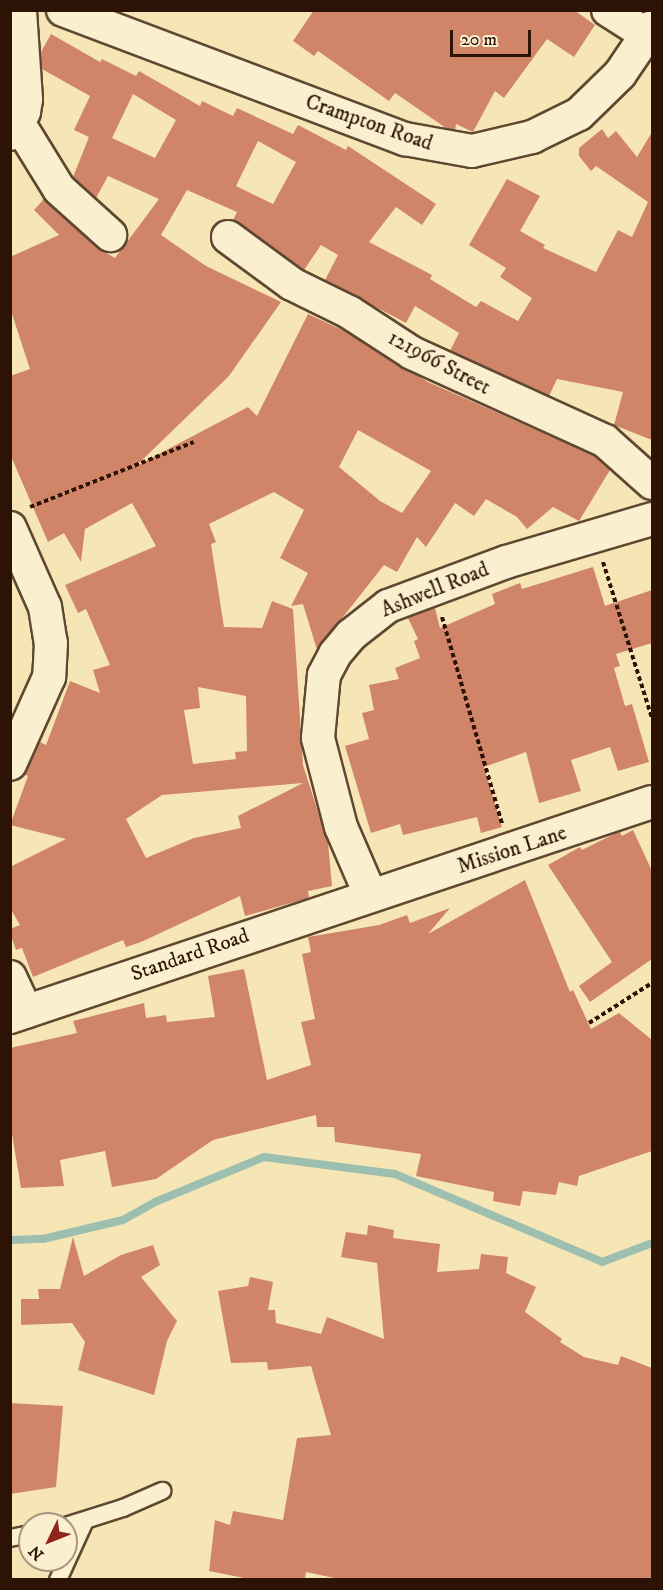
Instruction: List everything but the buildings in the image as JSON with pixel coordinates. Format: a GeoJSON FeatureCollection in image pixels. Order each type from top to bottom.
{"type":"FeatureCollection","features":[{"type":"Feature","properties":{"kind":"street"},"geometry":{"type":"LineString","coordinates":[[20,10],[26,99],[15,129],[59,189],[110,235]]}},
{"type":"Feature","properties":{"kind":"street","name":"Crampton Road"},"geometry":{"type":"LineString","coordinates":[[63,10],[405,139],[472,151],[532,137],[579,114],[602,94],[651,34]]}},
{"type":"Feature","properties":{"kind":"street"},"geometry":{"type":"LineString","coordinates":[[608,10],[651,34]]}},
{"type":"Feature","properties":{"kind":"street","name":"121966 Street"},"geometry":{"type":"LineString","coordinates":[[228,237],[292,284],[349,312],[412,353],[605,441],[652,483]]}},
{"type":"Feature","properties":{"kind":"street"},"geometry":{"type":"LineString","coordinates":[[10,764],[49,677],[51,642],[45,607],[16,519]]}},
{"type":"Feature","properties":{"kind":"street","name":"Ashwell Road"},"geometry":{"type":"LineString","coordinates":[[370,894],[341,827],[318,738],[324,675],[335,654],[369,619],[388,606],[435,587],[652,519]]}},
{"type":"Feature","properties":{"kind":"street","name":"Mission Lane"},"geometry":{"type":"LineString","coordinates":[[370,894],[510,852],[652,802]]}},
{"type":"Feature","properties":{"kind":"street","name":"Standard Road"},"geometry":{"type":"LineString","coordinates":[[18,1014],[370,894]]}},
{"type":"Feature","properties":{"kind":"street"},"geometry":{"type":"LineString","coordinates":[[10,977],[18,1014]]}},
{"type":"Feature","properties":{"kind":"lane"},"geometry":{"type":"LineString","coordinates":[[78,1524],[162,1491]]}},
{"type":"Feature","properties":{"kind":"lane"},"geometry":{"type":"LineString","coordinates":[[58,1580],[84,1523]]}},
{"type":"Feature","properties":{"kind":"path"},"geometry":{"type":"LineString","coordinates":[[16,519],[194,442]]}},
{"type":"Feature","properties":{"kind":"path"},"geometry":{"type":"LineString","coordinates":[[595,535],[652,718]]}},
{"type":"Feature","properties":{"kind":"path"},"geometry":{"type":"LineString","coordinates":[[435,587],[510,852]]}},
{"type":"Feature","properties":{"kind":"path"},"geometry":{"type":"LineString","coordinates":[[589,1023],[652,983]]}},
{"type":"Feature","properties":{"kind":"waterway"},"geometry":{"type":"LineString","coordinates":[[10,1240],[43,1239],[123,1220],[155,1202],[264,1157],[395,1174],[602,1262],[652,1243]]}}]}
